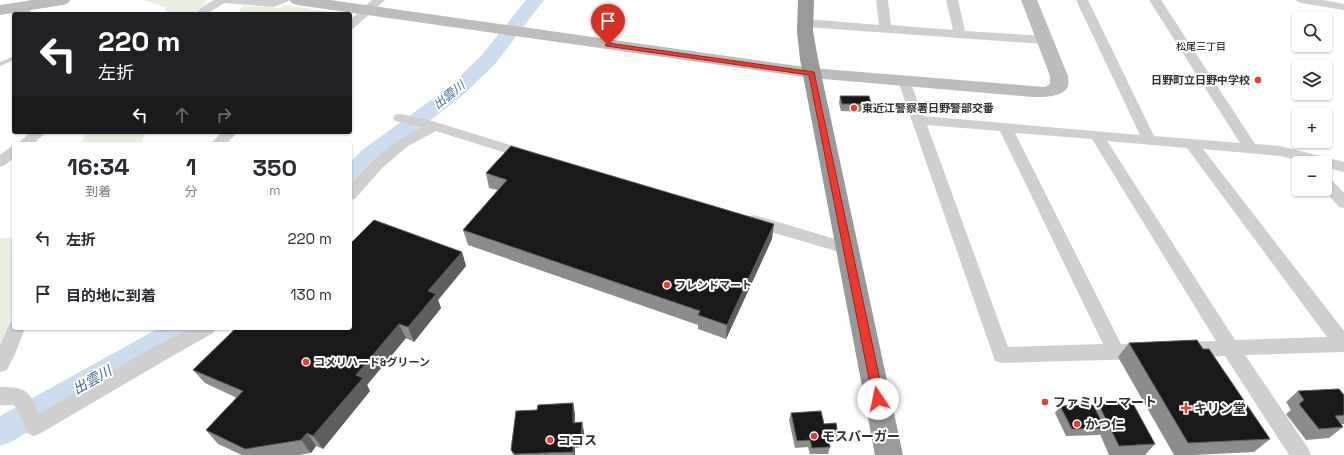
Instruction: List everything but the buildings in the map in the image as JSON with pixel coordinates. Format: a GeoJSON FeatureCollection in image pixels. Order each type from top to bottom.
{"type":"FeatureCollection","features":[{"type":"Feature","properties":{"kind":"highway"},"geometry":{"type":"LineString","coordinates":[[806,0],[807,45],[812,73],[846,248],[870,357],[889,455]]}},
{"type":"Feature","properties":{"kind":"street"},"geometry":{"type":"LineString","coordinates":[[0,10],[63,0]]}},
{"type":"Feature","properties":{"kind":"street"},"geometry":{"type":"LineString","coordinates":[[202,12],[223,0],[273,4],[283,0]]}},
{"type":"Feature","properties":{"kind":"street"},"geometry":{"type":"LineString","coordinates":[[297,0],[812,73],[1032,92],[1053,90],[1059,86],[1059,76],[1029,0]]}},
{"type":"Feature","properties":{"kind":"street"},"geometry":{"type":"LineString","coordinates":[[352,24],[379,0]]}},
{"type":"Feature","properties":{"kind":"street"},"geometry":{"type":"LineString","coordinates":[[882,0],[885,28]]}},
{"type":"Feature","properties":{"kind":"street"},"geometry":{"type":"LineString","coordinates":[[952,0],[960,34]]}},
{"type":"Feature","properties":{"kind":"street"},"geometry":{"type":"LineString","coordinates":[[1082,0],[1149,139]]}},
{"type":"Feature","properties":{"kind":"street"},"geometry":{"type":"LineString","coordinates":[[1155,0],[1250,148]]}},
{"type":"Feature","properties":{"kind":"street"},"geometry":{"type":"LineString","coordinates":[[1301,0],[1344,7]]}},
{"type":"Feature","properties":{"kind":"street"},"geometry":{"type":"LineString","coordinates":[[806,23],[1044,40]]}},
{"type":"Feature","properties":{"kind":"street"},"geometry":{"type":"LineString","coordinates":[[904,81],[1002,354],[1116,352],[1344,344]]}},
{"type":"Feature","properties":{"kind":"street"},"geometry":{"type":"LineString","coordinates":[[400,118],[544,160]]}},
{"type":"Feature","properties":{"kind":"street"},"geometry":{"type":"LineString","coordinates":[[918,120],[1250,148],[1280,151],[1296,156]]}},
{"type":"Feature","properties":{"kind":"street"},"geometry":{"type":"LineString","coordinates":[[352,193],[377,164],[428,125]]}},
{"type":"Feature","properties":{"kind":"street"},"geometry":{"type":"LineString","coordinates":[[1005,127],[1116,352]]}},
{"type":"Feature","properties":{"kind":"street"},"geometry":{"type":"LineString","coordinates":[[27,142],[37,134]]}},
{"type":"Feature","properties":{"kind":"street"},"geometry":{"type":"LineString","coordinates":[[219,142],[229,134]]}},
{"type":"Feature","properties":{"kind":"street"},"geometry":{"type":"LineString","coordinates":[[1096,135],[1230,348],[1301,455]]}},
{"type":"Feature","properties":{"kind":"street"},"geometry":{"type":"LineString","coordinates":[[1191,143],[1344,344]]}},
{"type":"Feature","properties":{"kind":"street"},"geometry":{"type":"LineString","coordinates":[[1332,165],[1344,167]]}},
{"type":"Feature","properties":{"kind":"street"},"geometry":{"type":"LineString","coordinates":[[1332,190],[1344,203]]}},
{"type":"Feature","properties":{"kind":"street"},"geometry":{"type":"LineString","coordinates":[[742,218],[846,248]]}},
{"type":"Feature","properties":{"kind":"street"},"geometry":{"type":"LineString","coordinates":[[0,364],[6,354],[15,330]]}},
{"type":"Feature","properties":{"kind":"street"},"geometry":{"type":"LineString","coordinates":[[0,396],[17,396],[24,403],[34,426],[203,330]]}},
{"type":"Feature","properties":{"kind":"lane"},"geometry":{"type":"LineString","coordinates":[[0,64],[12,59]]}},
{"type":"Feature","properties":{"kind":"green space"},"geometry":{"type":"Polygon","coordinates":[[[143,0],[208,0],[197,12],[166,12],[164,7],[143,0]]]}},
{"type":"Feature","properties":{"kind":"green space"},"geometry":{"type":"Polygon","coordinates":[[[283,5],[333,12],[238,12],[243,6],[282,8],[283,5]]]}},
{"type":"Feature","properties":{"kind":"green space"},"geometry":{"type":"Polygon","coordinates":[[[85,134],[144,134],[142,142],[82,142],[85,134]]]}},
{"type":"Feature","properties":{"kind":"green space"},"geometry":{"type":"Polygon","coordinates":[[[12,237],[12,327],[0,350],[0,238],[12,237]]]}},
{"type":"Feature","properties":{"kind":"waterway","name":"出雲川"},"geometry":{"type":"LineString","coordinates":[[352,175],[369,156],[456,91],[488,60],[535,0]]}},
{"type":"Feature","properties":{"kind":"waterway","name":"出雲川"},"geometry":{"type":"LineString","coordinates":[[0,432],[180,330]]}},
{"type":"Feature","properties":{"kind":"place","name":"日野町立日野中学校"},"geometry":{"type":"Point","coordinates":[1258,80]}},
{"type":"Feature","properties":{"kind":"place","name":"東近江警察署日野警部交番"},"geometry":{"type":"Point","coordinates":[854,108]}},
{"type":"Feature","properties":{"kind":"place","name":"フレンドマート"},"geometry":{"type":"Point","coordinates":[667,285]}},
{"type":"Feature","properties":{"kind":"place","name":"コメリハード&グリーン"},"geometry":{"type":"Point","coordinates":[306,362]}},
{"type":"Feature","properties":{"kind":"place","name":"ファミリーマート"},"geometry":{"type":"Point","coordinates":[1045,402]}},
{"type":"Feature","properties":{"kind":"place","name":"キリン堂"},"geometry":{"type":"Point","coordinates":[1186,408]}},
{"type":"Feature","properties":{"kind":"place","name":"かつ仁"},"geometry":{"type":"Point","coordinates":[1077,424]}},
{"type":"Feature","properties":{"kind":"place","name":"モスバーガー"},"geometry":{"type":"Point","coordinates":[814,436]}},
{"type":"Feature","properties":{"kind":"place","name":"ココス"},"geometry":{"type":"Point","coordinates":[550,440]}},
{"type":"Feature","properties":{"kind":"district","name":"松尾三丁目"},"geometry":{"type":"Point","coordinates":[1201,46]}},
{"type":"Feature","properties":{"kind":"route"},"geometry":{"type":"LineString","coordinates":[[608,45],[812,73],[846,248],[878,399]]}}]}
